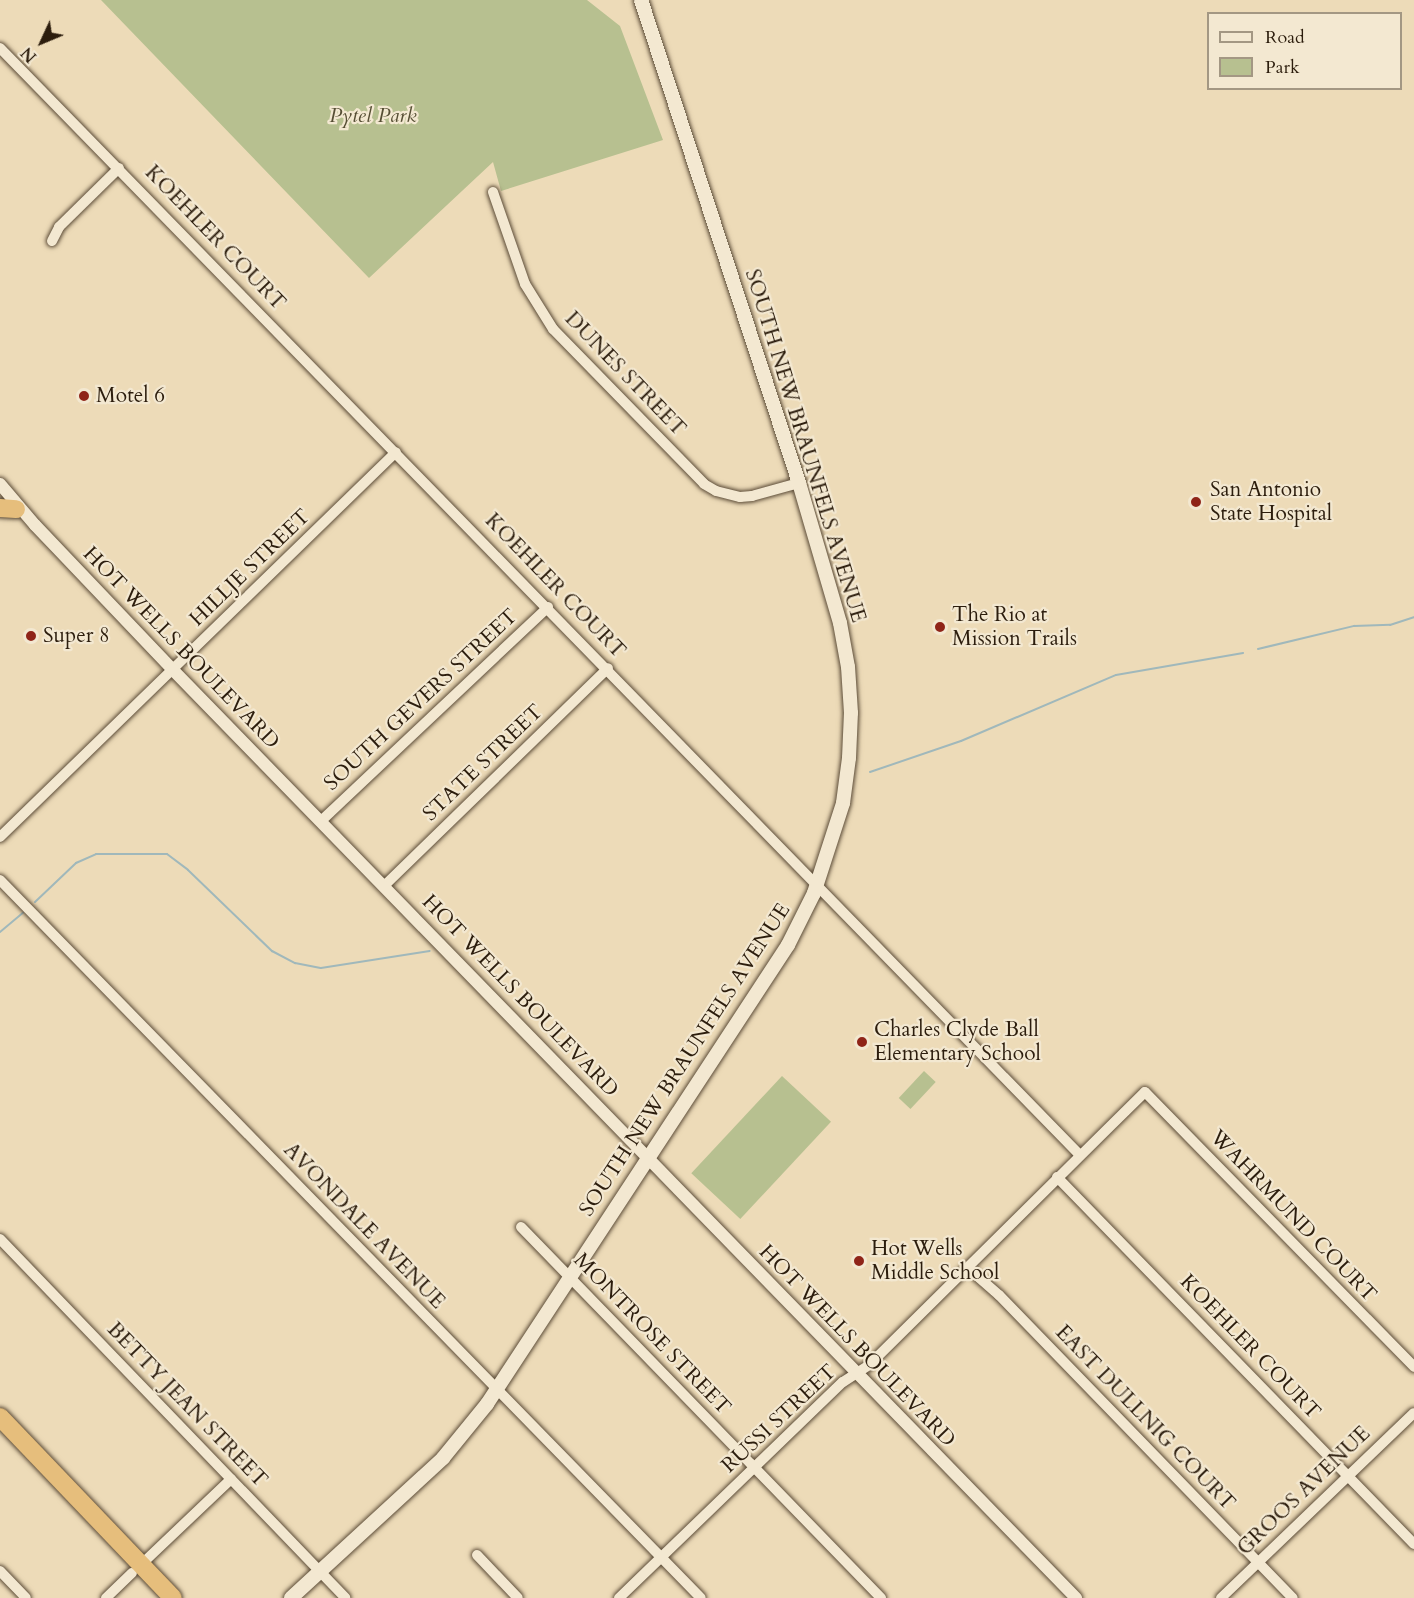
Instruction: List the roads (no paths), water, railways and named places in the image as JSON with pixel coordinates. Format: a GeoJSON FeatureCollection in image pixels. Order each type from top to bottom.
{"type":"FeatureCollection","features":[{"type":"Feature","properties":{"kind":"highway"},"geometry":{"type":"LineString","coordinates":[[0,1417],[173,1598]]}},
{"type":"Feature","properties":{"kind":"main road","name":"SOUTH NEW BRAUNFELS AVENUE"},"geometry":{"type":"LineString","coordinates":[[291,1598],[454,1447],[496,1390],[789,945],[817,884],[843,803],[849,758],[851,713],[848,668],[840,623],[799,483],[641,0]]}},
{"type":"Feature","properties":{"kind":"street","name":"KOEHLER COURT"},"geometry":{"type":"LineString","coordinates":[[0,48],[608,668],[1079,1154]]}},
{"type":"Feature","properties":{"kind":"street"},"geometry":{"type":"LineString","coordinates":[[52,241],[59,227],[119,168]]}},
{"type":"Feature","properties":{"kind":"street","name":"DUNES STREET"},"geometry":{"type":"LineString","coordinates":[[493,192],[525,284],[553,329],[704,484],[716,491],[740,497],[799,483]]}},
{"type":"Feature","properties":{"kind":"street","name":"HILLJE STREET"},"geometry":{"type":"LineString","coordinates":[[0,837],[396,452]]}},
{"type":"Feature","properties":{"kind":"street","name":"HOT WELLS BOULEVARD"},"geometry":{"type":"LineString","coordinates":[[0,484],[35,525],[173,670],[385,885],[1076,1598]]}},
{"type":"Feature","properties":{"kind":"street","name":"HOT WELLS BOULEVARD"},"geometry":{"type":"LineString","coordinates":[[0,495],[8,508],[35,525]]}},
{"type":"Feature","properties":{"kind":"street","name":"SOUTH GEVERS STREET"},"geometry":{"type":"LineString","coordinates":[[321,821],[548,607]]}},
{"type":"Feature","properties":{"kind":"street","name":"STATE STREET"},"geometry":{"type":"LineString","coordinates":[[385,885],[608,668]]}},
{"type":"Feature","properties":{"kind":"street","name":"AVONDALE AVENUE"},"geometry":{"type":"LineString","coordinates":[[0,880],[701,1598]]}},
{"type":"Feature","properties":{"kind":"street","name":"RUSSI STREET"},"geometry":{"type":"LineString","coordinates":[[619,1598],[843,1382],[869,1365],[1079,1154],[1145,1092]]}},
{"type":"Feature","properties":{"kind":"street","name":"WAHRMUND COURT"},"geometry":{"type":"LineString","coordinates":[[1145,1092],[1414,1367]]}},
{"type":"Feature","properties":{"kind":"street","name":"KOEHLER COURT"},"geometry":{"type":"LineString","coordinates":[[1057,1178],[1414,1544]]}},
{"type":"Feature","properties":{"kind":"street","name":"MONTROSE STREET"},"geometry":{"type":"LineString","coordinates":[[521,1227],[881,1598]]}},
{"type":"Feature","properties":{"kind":"street","name":"BETTY JEAN STREET"},"geometry":{"type":"LineString","coordinates":[[0,1239],[345,1598]]}},
{"type":"Feature","properties":{"kind":"street","name":"EAST DULLNIG COURT"},"geometry":{"type":"LineString","coordinates":[[968,1268],[999,1295],[1293,1598]]}},
{"type":"Feature","properties":{"kind":"street","name":"GROOS AVENUE"},"geometry":{"type":"LineString","coordinates":[[1221,1598],[1414,1413]]}},
{"type":"Feature","properties":{"kind":"street"},"geometry":{"type":"LineString","coordinates":[[147,1559],[231,1479]]}},
{"type":"Feature","properties":{"kind":"street"},"geometry":{"type":"LineString","coordinates":[[477,1555],[518,1598]]}},
{"type":"Feature","properties":{"kind":"street"},"geometry":{"type":"LineString","coordinates":[[0,1571],[26,1598]]}},
{"type":"Feature","properties":{"kind":"street"},"geometry":{"type":"LineString","coordinates":[[106,1598],[132,1573]]}},
{"type":"Feature","properties":{"kind":"waterway"},"geometry":{"type":"LineString","coordinates":[[1258,649],[1354,626],[1390,625],[1414,617]]}},
{"type":"Feature","properties":{"kind":"waterway"},"geometry":{"type":"LineString","coordinates":[[870,772],[961,741],[1116,675],[1243,653]]}},
{"type":"Feature","properties":{"kind":"waterway"},"geometry":{"type":"LineString","coordinates":[[35,902],[76,863],[96,854],[167,854],[188,870],[272,951],[295,963],[321,968],[430,951]]}},
{"type":"Feature","properties":{"kind":"waterway"},"geometry":{"type":"LineString","coordinates":[[0,932],[23,913]]}},
{"type":"Feature","properties":{"kind":"place","name":"Motel 6"},"geometry":{"type":"Point","coordinates":[84,396]}},
{"type":"Feature","properties":{"kind":"place","name":"San Antonio State Hospital"},"geometry":{"type":"Point","coordinates":[1196,502]}},
{"type":"Feature","properties":{"kind":"place","name":"The Rio at Mission Trails"},"geometry":{"type":"Point","coordinates":[940,627]}},
{"type":"Feature","properties":{"kind":"place","name":"Super 8"},"geometry":{"type":"Point","coordinates":[31,636]}},
{"type":"Feature","properties":{"kind":"place","name":"Charles Clyde Ball Elementary School"},"geometry":{"type":"Point","coordinates":[862,1042]}},
{"type":"Feature","properties":{"kind":"place","name":"Hot Wells Middle School"},"geometry":{"type":"Point","coordinates":[859,1261]}},
{"type":"Feature","properties":{"kind":"park label","name":"Pytel Park"},"geometry":{"type":"Point","coordinates":[373,116]}}]}
